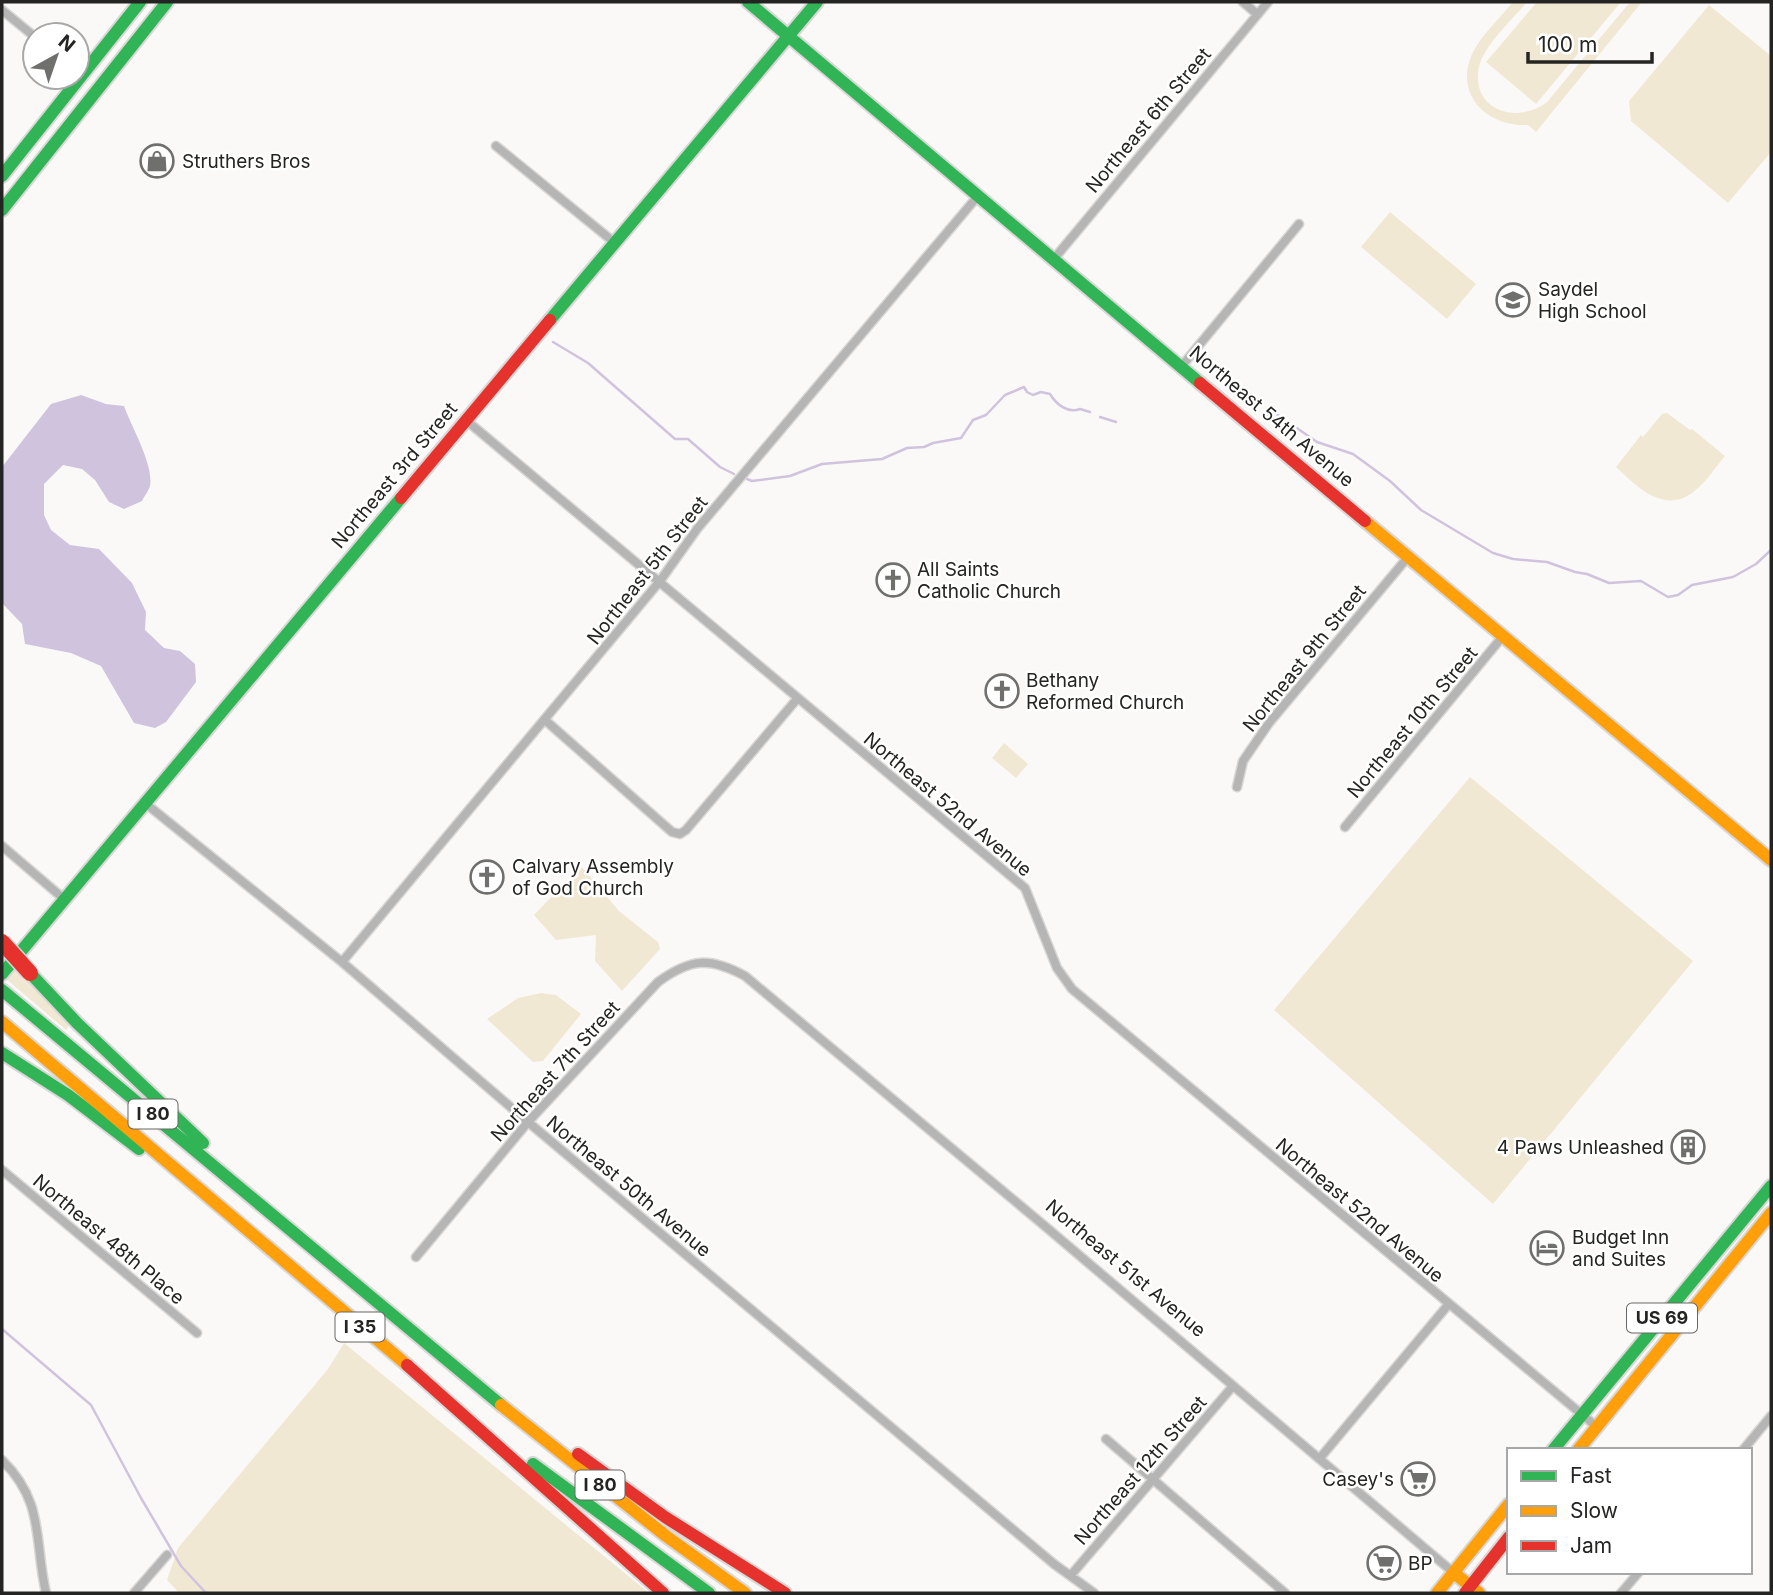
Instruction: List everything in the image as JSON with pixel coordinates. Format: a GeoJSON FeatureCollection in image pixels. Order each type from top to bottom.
{"type":"FeatureCollection","features":[{"type":"Feature","properties":{"kind":"main road"},"geometry":{"type":"LineString","coordinates":[[91,60],[140,2]]}},
{"type":"Feature","properties":{"kind":"main road"},"geometry":{"type":"LineString","coordinates":[[2,211],[167,2]]}},
{"type":"Feature","properties":{"kind":"main road","name":"Northeast 54th Avenue"},"geometry":{"type":"LineString","coordinates":[[748,2],[977,197],[1771,860]]}},
{"type":"Feature","properties":{"kind":"main road","name":"Northeast 3rd Street"},"geometry":{"type":"LineString","coordinates":[[2,974],[817,2]]}},
{"type":"Feature","properties":{"kind":"main road"},"geometry":{"type":"LineString","coordinates":[[2,176],[66,91]]}},
{"type":"Feature","properties":{"kind":"main road"},"geometry":{"type":"LineString","coordinates":[[2,942],[87,1032],[296,1232]]}},
{"type":"Feature","properties":{"kind":"main road","name":"I 80"},"geometry":{"type":"LineString","coordinates":[[6,993],[548,1444],[745,1593]]}},
{"type":"Feature","properties":{"kind":"main road","name":"I 35"},"geometry":{"type":"LineString","coordinates":[[2,1022],[441,1396],[709,1593]]}},
{"type":"Feature","properties":{"kind":"main road"},"geometry":{"type":"LineString","coordinates":[[2,1053],[68,1095],[279,1257]]}},
{"type":"Feature","properties":{"kind":"main road","name":"US 69"},"geometry":{"type":"LineString","coordinates":[[1555,1448],[1771,1186]]}},
{"type":"Feature","properties":{"kind":"main road","name":"US 69"},"geometry":{"type":"LineString","coordinates":[[1580,1448],[1771,1213]]}},
{"type":"Feature","properties":{"kind":"main road"},"geometry":{"type":"LineString","coordinates":[[460,1370],[664,1517],[785,1593]]}},
{"type":"Feature","properties":{"kind":"main road"},"geometry":{"type":"LineString","coordinates":[[441,1396],[663,1593]]}},
{"type":"Feature","properties":{"kind":"main road"},"geometry":{"type":"LineString","coordinates":[[1437,1593],[1507,1507]]}},
{"type":"Feature","properties":{"kind":"main road"},"geometry":{"type":"LineString","coordinates":[[1472,1591],[1507,1540]]}},
{"type":"Feature","properties":{"kind":"main road","name":"Northeast 51st Avenue"},"geometry":{"type":"LineString","coordinates":[[1454,1573],[1472,1591]]}},
{"type":"Feature","properties":{"kind":"street"},"geometry":{"type":"LineString","coordinates":[[1243,2],[1257,14]]}},
{"type":"Feature","properties":{"kind":"street","name":"Northeast 6th Street"},"geometry":{"type":"LineString","coordinates":[[1053,260],[1268,2]]}},
{"type":"Feature","properties":{"kind":"street"},"geometry":{"type":"LineString","coordinates":[[2,10],[21,26]]}},
{"type":"Feature","properties":{"kind":"street"},"geometry":{"type":"LineString","coordinates":[[91,84],[99,90]]}},
{"type":"Feature","properties":{"kind":"street"},"geometry":{"type":"LineString","coordinates":[[496,146],[615,243]]}},
{"type":"Feature","properties":{"kind":"street","name":"Northeast 5th Street"},"geometry":{"type":"LineString","coordinates":[[342,962],[660,581],[697,529],[977,197]]}},
{"type":"Feature","properties":{"kind":"street"},"geometry":{"type":"LineString","coordinates":[[1181,367],[1299,224]]}},
{"type":"Feature","properties":{"kind":"street","name":"Northeast 52nd Avenue"},"geometry":{"type":"LineString","coordinates":[[467,421],[1025,888],[1058,968],[1072,989],[1597,1427]]}},
{"type":"Feature","properties":{"kind":"street","name":"Northeast 9th Street"},"geometry":{"type":"LineString","coordinates":[[1237,787],[1243,761],[1269,723],[1408,556]]}},
{"type":"Feature","properties":{"kind":"street","name":"Northeast 10th Street"},"geometry":{"type":"LineString","coordinates":[[1345,827],[1503,636]]}},
{"type":"Feature","properties":{"kind":"street"},"geometry":{"type":"LineString","coordinates":[[545,720],[672,832],[680,834],[797,699]]}},
{"type":"Feature","properties":{"kind":"street","name":"Northeast 50th Avenue"},"geometry":{"type":"LineString","coordinates":[[145,803],[342,962],[1054,1564],[1094,1593]]}},
{"type":"Feature","properties":{"kind":"street"},"geometry":{"type":"LineString","coordinates":[[2,846],[64,899]]}},
{"type":"Feature","properties":{"kind":"street","name":"Northeast 7th Street"},"geometry":{"type":"LineString","coordinates":[[416,1257],[528,1122],[646,995],[672,972],[702,962],[713,962],[745,976]]}},
{"type":"Feature","properties":{"kind":"street","name":"Northeast 51st Avenue"},"geometry":{"type":"LineString","coordinates":[[745,976],[1454,1573]]}},
{"type":"Feature","properties":{"kind":"street","name":"Northeast 48th Place"},"geometry":{"type":"LineString","coordinates":[[2,1170],[197,1333]]}},
{"type":"Feature","properties":{"kind":"street"},"geometry":{"type":"LineString","coordinates":[[1320,1458],[1448,1305]]}},
{"type":"Feature","properties":{"kind":"street","name":"Northeast 12th Street"},"geometry":{"type":"LineString","coordinates":[[1070,1575],[1233,1386]]}},
{"type":"Feature","properties":{"kind":"street"},"geometry":{"type":"LineString","coordinates":[[1744,1448],[1771,1416]]}},
{"type":"Feature","properties":{"kind":"street"},"geometry":{"type":"LineString","coordinates":[[1106,1439],[1285,1593]]}},
{"type":"Feature","properties":{"kind":"street"},"geometry":{"type":"LineString","coordinates":[[2,1460],[21,1481],[36,1518],[46,1593]]}},
{"type":"Feature","properties":{"kind":"street"},"geometry":{"type":"LineString","coordinates":[[134,1593],[166,1555]]}},
{"type":"Feature","properties":{"kind":"street"},"geometry":{"type":"LineString","coordinates":[[1621,1593],[1637,1574]]}},
{"type":"Feature","properties":{"kind":"shaded area"},"geometry":{"type":"Polygon","coordinates":[[[1513,2],[1527,2],[1487,50],[1479,67],[1478,82],[1481,94],[1488,103],[1509,113],[1522,113],[1547,102],[1630,2],[1642,2],[1536,132],[1528,125],[1499,121],[1488,114],[1478,106],[1467,83],[1472,54],[1513,2]]]}},
{"type":"Feature","properties":{"kind":"shaded area"},"geometry":{"type":"Polygon","coordinates":[[[1537,2],[1621,2],[1536,104],[1486,62],[1537,2]]]}},
{"type":"Feature","properties":{"kind":"shaded area"},"geometry":{"type":"Polygon","coordinates":[[[1709,5],[1771,56],[1771,152],[1728,203],[1631,121],[1629,101],[1709,5]]]}},
{"type":"Feature","properties":{"kind":"shaded area"},"geometry":{"type":"Polygon","coordinates":[[[1390,212],[1476,284],[1447,319],[1361,247],[1390,212]]]}},
{"type":"Feature","properties":{"kind":"shaded area"},"geometry":{"type":"Polygon","coordinates":[[[81,395],[106,404],[124,406],[149,467],[150,486],[142,501],[124,509],[109,502],[95,480],[82,469],[63,465],[44,484],[44,515],[51,530],[70,545],[99,549],[132,583],[146,612],[145,630],[164,648],[180,651],[195,664],[196,682],[166,722],[155,728],[134,723],[101,666],[71,653],[25,644],[22,624],[2,603],[2,467],[51,404],[81,395]]]}},
{"type":"Feature","properties":{"kind":"shaded area"},"geometry":{"type":"Polygon","coordinates":[[[1667,413],[1725,456],[1706,481],[1681,499],[1660,499],[1651,495],[1616,467],[1641,435],[1643,437],[1662,414],[1667,413]]]}},
{"type":"Feature","properties":{"kind":"shaded area"},"geometry":{"type":"Polygon","coordinates":[[[1004,743],[1028,764],[1016,778],[992,758],[1004,743]]]}},
{"type":"Feature","properties":{"kind":"shaded area"},"geometry":{"type":"Polygon","coordinates":[[[1470,777],[1693,961],[1493,1204],[1274,1010],[1470,777]]]}},
{"type":"Feature","properties":{"kind":"shaded area"},"geometry":{"type":"Polygon","coordinates":[[[583,868],[619,911],[658,942],[660,949],[622,991],[595,961],[596,935],[556,940],[534,915],[578,869],[583,868]]]}},
{"type":"Feature","properties":{"kind":"shaded area"},"geometry":{"type":"Polygon","coordinates":[[[16,965],[70,1023],[66,1030],[5,978],[16,965]]]}},
{"type":"Feature","properties":{"kind":"shaded area"},"geometry":{"type":"Polygon","coordinates":[[[541,993],[556,995],[581,1014],[543,1061],[533,1062],[487,1019],[518,998],[541,993]]]}},
{"type":"Feature","properties":{"kind":"shaded area"},"geometry":{"type":"Polygon","coordinates":[[[344,1343],[649,1593],[179,1593],[167,1580],[178,1548],[328,1369],[344,1343]]]}},
{"type":"Feature","properties":{"kind":"waterway"},"geometry":{"type":"LineString","coordinates":[[553,342],[588,363],[675,439],[688,439],[720,467],[734,474]]}},
{"type":"Feature","properties":{"kind":"waterway"},"geometry":{"type":"LineString","coordinates":[[747,479],[752,481],[790,476],[822,464],[882,459],[907,448],[924,447],[961,438],[973,420],[986,415],[1005,395],[1024,387],[1033,395],[1041,392],[1050,394],[1067,409],[1090,412]]}},
{"type":"Feature","properties":{"kind":"waterway"},"geometry":{"type":"LineString","coordinates":[[1266,416],[1275,413],[1317,442],[1353,454],[1390,481],[1421,510],[1493,553],[1513,559],[1547,562],[1609,583],[1641,581],[1668,597],[1678,595],[1692,585],[1733,577],[1756,564],[1771,550]]}},
{"type":"Feature","properties":{"kind":"waterway"},"geometry":{"type":"LineString","coordinates":[[1100,417],[1116,422]]}},
{"type":"Feature","properties":{"kind":"waterway"},"geometry":{"type":"LineString","coordinates":[[2,1329],[91,1405],[181,1566],[206,1593]]}},
{"type":"Feature","properties":{"kind":"traffic: fast"},"geometry":{"type":"LineString","coordinates":[[2,176],[140,2]]}},
{"type":"Feature","properties":{"kind":"traffic: fast"},"geometry":{"type":"LineString","coordinates":[[2,210],[167,2]]}},
{"type":"Feature","properties":{"kind":"traffic: fast"},"geometry":{"type":"LineString","coordinates":[[748,2],[1200,383]]}},
{"type":"Feature","properties":{"kind":"traffic: fast"},"geometry":{"type":"LineString","coordinates":[[550,320],[817,2]]}},
{"type":"Feature","properties":{"kind":"traffic: fast"},"geometry":{"type":"LineString","coordinates":[[2,974],[401,498]]}},
{"type":"Feature","properties":{"kind":"traffic: fast"},"geometry":{"type":"LineString","coordinates":[[30,973],[77,1023],[203,1143]]}},
{"type":"Feature","properties":{"kind":"traffic: fast"},"geometry":{"type":"LineString","coordinates":[[2,990],[501,1405]]}},
{"type":"Feature","properties":{"kind":"traffic: fast"},"geometry":{"type":"LineString","coordinates":[[2,1053],[68,1095],[139,1149]]}},
{"type":"Feature","properties":{"kind":"traffic: fast"},"geometry":{"type":"LineString","coordinates":[[1555,1448],[1771,1186]]}},
{"type":"Feature","properties":{"kind":"traffic: fast"},"geometry":{"type":"LineString","coordinates":[[533,1464],[709,1593]]}},
{"type":"Feature","properties":{"kind":"traffic: slow"},"geometry":{"type":"LineString","coordinates":[[1365,521],[1771,860]]}},
{"type":"Feature","properties":{"kind":"traffic: slow"},"geometry":{"type":"LineString","coordinates":[[2,1022],[407,1365]]}},
{"type":"Feature","properties":{"kind":"traffic: slow"},"geometry":{"type":"LineString","coordinates":[[1580,1448],[1771,1213]]}},
{"type":"Feature","properties":{"kind":"traffic: slow"},"geometry":{"type":"LineString","coordinates":[[501,1405],[666,1536],[745,1593]]}},
{"type":"Feature","properties":{"kind":"traffic: slow"},"geometry":{"type":"LineString","coordinates":[[1437,1593],[1507,1506]]}},
{"type":"Feature","properties":{"kind":"traffic: slow"},"geometry":{"type":"LineString","coordinates":[[1454,1573],[1479,1593]]}},
{"type":"Feature","properties":{"kind":"traffic: jam"},"geometry":{"type":"LineString","coordinates":[[401,498],[550,320]]}},
{"type":"Feature","properties":{"kind":"traffic: jam"},"geometry":{"type":"LineString","coordinates":[[1200,383],[1365,521]]}},
{"type":"Feature","properties":{"kind":"traffic: jam"},"geometry":{"type":"LineString","coordinates":[[2,942],[30,973]]}},
{"type":"Feature","properties":{"kind":"traffic: jam"},"geometry":{"type":"LineString","coordinates":[[407,1365],[663,1593]]}},
{"type":"Feature","properties":{"kind":"traffic: jam"},"geometry":{"type":"LineString","coordinates":[[578,1454],[665,1517],[785,1593]]}},
{"type":"Feature","properties":{"kind":"traffic: jam"},"geometry":{"type":"LineString","coordinates":[[1465,1593],[1507,1540]]}},
{"type":"Feature","properties":{"kind":"place","name":"Struthers Bros"},"geometry":{"type":"Point","coordinates":[157,161]}},
{"type":"Feature","properties":{"kind":"place","name":"Saydel High School"},"geometry":{"type":"Point","coordinates":[1513,300]}},
{"type":"Feature","properties":{"kind":"place","name":"All Saints Catholic Church"},"geometry":{"type":"Point","coordinates":[893,580]}},
{"type":"Feature","properties":{"kind":"place","name":"Bethany Reformed Church"},"geometry":{"type":"Point","coordinates":[1002,691]}},
{"type":"Feature","properties":{"kind":"place","name":"Calvary Assembly of God Church"},"geometry":{"type":"Point","coordinates":[487,877]}},
{"type":"Feature","properties":{"kind":"place","name":"4 Paws Unleashed"},"geometry":{"type":"Point","coordinates":[1688,1147]}},
{"type":"Feature","properties":{"kind":"place","name":"Budget Inn and Suites"},"geometry":{"type":"Point","coordinates":[1547,1248]}},
{"type":"Feature","properties":{"kind":"place","name":"Casey's"},"geometry":{"type":"Point","coordinates":[1418,1479]}},
{"type":"Feature","properties":{"kind":"place","name":"BP"},"geometry":{"type":"Point","coordinates":[1384,1563]}}]}
